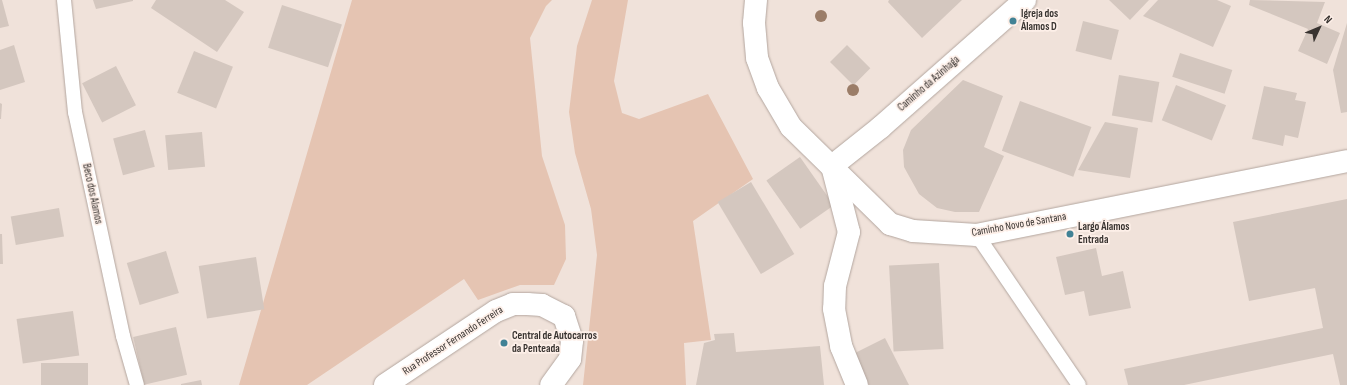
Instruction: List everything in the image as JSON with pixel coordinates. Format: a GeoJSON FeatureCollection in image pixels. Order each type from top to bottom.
{"type":"FeatureCollection","features":[{"type":"Feature","properties":{"kind":"street","name":"Caminho Novo de Santana"},"geometry":{"type":"LineString","coordinates":[[756,0],[754,23],[757,58],[768,88],[791,127],[890,224],[913,231],[977,235],[1347,161]]}},
{"type":"Feature","properties":{"kind":"street","name":"Caminho da Azinhaga"},"geometry":{"type":"LineString","coordinates":[[832,166],[881,127],[1025,0]]}},
{"type":"Feature","properties":{"kind":"street"},"geometry":{"type":"LineString","coordinates":[[832,166],[849,232],[835,286],[834,309],[841,346],[857,385]]}},
{"type":"Feature","properties":{"kind":"street","name":"Rua Professor Fernando Ferreira"},"geometry":{"type":"LineString","coordinates":[[385,385],[496,311],[513,304],[527,304],[542,305],[564,316],[572,341],[570,359],[550,385]]}},
{"type":"Feature","properties":{"kind":"lane","name":"Beco dos Alamos"},"geometry":{"type":"LineString","coordinates":[[64,0],[75,112],[123,336],[137,385]]}},
{"type":"Feature","properties":{"kind":"lane"},"geometry":{"type":"LineString","coordinates":[[977,235],[1079,385]]}},
{"type":"Feature","properties":{"kind":"shaded area"},"geometry":{"type":"Polygon","coordinates":[[[352,0],[552,0],[546,6],[530,38],[542,156],[565,225],[566,259],[554,285],[520,285],[478,300],[464,279],[307,385],[239,385],[352,0]]]}},
{"type":"Feature","properties":{"kind":"shaded area"},"geometry":{"type":"Polygon","coordinates":[[[592,0],[628,0],[614,81],[622,113],[639,119],[708,94],[753,179],[693,221],[711,340],[684,343],[686,385],[583,385],[597,255],[591,209],[575,153],[569,112],[577,46],[592,0]]]}},
{"type":"Feature","properties":{"kind":"building"},"geometry":{"type":"Polygon","coordinates":[[[0,0],[2,0],[9,26],[0,28],[0,0]]]}},
{"type":"Feature","properties":{"kind":"building"},"geometry":{"type":"Polygon","coordinates":[[[93,0],[133,0],[133,1],[96,9],[93,0]]]}},
{"type":"Feature","properties":{"kind":"building"},"geometry":{"type":"Polygon","coordinates":[[[156,0],[225,0],[244,12],[217,52],[151,8],[156,0]]]}},
{"type":"Feature","properties":{"kind":"building"},"geometry":{"type":"Polygon","coordinates":[[[889,0],[962,0],[922,38],[888,2],[889,0]]]}},
{"type":"Feature","properties":{"kind":"building"},"geometry":{"type":"Polygon","coordinates":[[[1109,0],[1149,0],[1130,20],[1109,0]]]}},
{"type":"Feature","properties":{"kind":"building"},"geometry":{"type":"Polygon","coordinates":[[[1158,0],[1217,0],[1231,6],[1213,47],[1143,16],[1158,0]]]}},
{"type":"Feature","properties":{"kind":"building"},"geometry":{"type":"Polygon","coordinates":[[[1250,0],[1325,2],[1317,23],[1340,33],[1327,64],[1298,51],[1308,29],[1249,5],[1250,0]]]}},
{"type":"Feature","properties":{"kind":"building"},"geometry":{"type":"Polygon","coordinates":[[[282,5],[342,24],[328,67],[268,48],[282,5]]]}},
{"type":"Feature","properties":{"kind":"building"},"geometry":{"type":"Polygon","coordinates":[[[1083,21],[1119,30],[1111,60],[1076,51],[1083,21]]]}},
{"type":"Feature","properties":{"kind":"building"},"geometry":{"type":"Polygon","coordinates":[[[1347,23],[1347,112],[1341,113],[1333,70],[1347,23]]]}},
{"type":"Feature","properties":{"kind":"building"},"geometry":{"type":"Polygon","coordinates":[[[14,45],[25,82],[0,90],[0,50],[14,45]]]}},
{"type":"Feature","properties":{"kind":"building"},"geometry":{"type":"Polygon","coordinates":[[[847,45],[870,68],[853,85],[830,62],[847,45]]]}},
{"type":"Feature","properties":{"kind":"building"},"geometry":{"type":"Polygon","coordinates":[[[194,51],[233,67],[216,108],[177,93],[194,51]]]}},
{"type":"Feature","properties":{"kind":"building"},"geometry":{"type":"Polygon","coordinates":[[[1180,53],[1232,70],[1225,94],[1172,77],[1180,53]]]}},
{"type":"Feature","properties":{"kind":"building"},"geometry":{"type":"Polygon","coordinates":[[[116,66],[136,105],[102,122],[82,83],[116,66]]]}},
{"type":"Feature","properties":{"kind":"building"},"geometry":{"type":"Polygon","coordinates":[[[1119,75],[1159,82],[1152,122],[1112,115],[1119,75]]]}},
{"type":"Feature","properties":{"kind":"building"},"geometry":{"type":"Polygon","coordinates":[[[963,80],[1003,96],[984,147],[1004,156],[979,212],[955,212],[937,208],[919,194],[904,167],[903,150],[911,130],[963,80]]]}},
{"type":"Feature","properties":{"kind":"building"},"geometry":{"type":"Polygon","coordinates":[[[1176,85],[1226,105],[1212,140],[1162,120],[1176,85]]]}},
{"type":"Feature","properties":{"kind":"building"},"geometry":{"type":"Polygon","coordinates":[[[1264,86],[1297,93],[1295,100],[1306,102],[1298,138],[1285,135],[1283,146],[1252,139],[1264,86]]]}},
{"type":"Feature","properties":{"kind":"building"},"geometry":{"type":"Polygon","coordinates":[[[1020,101],[1091,127],[1073,177],[1002,151],[1020,101]]]}},
{"type":"Feature","properties":{"kind":"building"},"geometry":{"type":"Polygon","coordinates":[[[0,103],[2,104],[1,119],[0,119],[0,103]]]}},
{"type":"Feature","properties":{"kind":"building"},"geometry":{"type":"Polygon","coordinates":[[[1105,122],[1138,128],[1130,178],[1078,170],[1105,122]]]}},
{"type":"Feature","properties":{"kind":"building"},"geometry":{"type":"Polygon","coordinates":[[[145,130],[155,167],[123,175],[113,139],[145,130]]]}},
{"type":"Feature","properties":{"kind":"building"},"geometry":{"type":"Polygon","coordinates":[[[202,132],[205,167],[168,170],[165,135],[202,132]]]}},
{"type":"Feature","properties":{"kind":"building"},"geometry":{"type":"Polygon","coordinates":[[[800,157],[834,205],[800,229],[766,181],[800,157]]]}},
{"type":"Feature","properties":{"kind":"building"},"geometry":{"type":"Polygon","coordinates":[[[751,182],[794,254],[761,274],[718,202],[751,182]]]}},
{"type":"Feature","properties":{"kind":"building"},"geometry":{"type":"Polygon","coordinates":[[[1347,199],[1347,385],[1340,385],[1333,354],[1184,385],[1128,385],[1124,369],[1323,328],[1315,288],[1249,301],[1233,222],[1347,199]]]}},
{"type":"Feature","properties":{"kind":"building"},"geometry":{"type":"Polygon","coordinates":[[[59,208],[64,237],[16,245],[11,217],[59,208]]]}},
{"type":"Feature","properties":{"kind":"building"},"geometry":{"type":"Polygon","coordinates":[[[0,234],[2,234],[3,264],[0,264],[0,234]]]}},
{"type":"Feature","properties":{"kind":"building"},"geometry":{"type":"Polygon","coordinates":[[[1096,248],[1102,276],[1123,271],[1131,308],[1089,316],[1084,291],[1065,295],[1056,257],[1096,248]]]}},
{"type":"Feature","properties":{"kind":"building"},"geometry":{"type":"Polygon","coordinates":[[[166,251],[179,293],[140,305],[127,263],[166,251]]]}},
{"type":"Feature","properties":{"kind":"building"},"geometry":{"type":"Polygon","coordinates":[[[256,257],[264,309],[207,318],[199,266],[256,257]]]}},
{"type":"Feature","properties":{"kind":"building"},"geometry":{"type":"Polygon","coordinates":[[[939,263],[944,349],[894,351],[889,266],[939,263]]]}},
{"type":"Feature","properties":{"kind":"building"},"geometry":{"type":"Polygon","coordinates":[[[73,311],[79,356],[23,363],[17,319],[73,311]]]}},
{"type":"Feature","properties":{"kind":"building"},"geometry":{"type":"Polygon","coordinates":[[[176,327],[187,375],[144,385],[133,337],[176,327]]]}},
{"type":"Feature","properties":{"kind":"building"},"geometry":{"type":"Polygon","coordinates":[[[734,333],[736,352],[820,346],[824,385],[696,385],[704,343],[715,340],[714,334],[734,333]]]}},
{"type":"Feature","properties":{"kind":"building"},"geometry":{"type":"Polygon","coordinates":[[[885,338],[909,385],[869,385],[853,354],[885,338]]]}},
{"type":"Feature","properties":{"kind":"building"},"geometry":{"type":"Polygon","coordinates":[[[41,363],[88,363],[88,385],[41,385],[41,363]]]}},
{"type":"Feature","properties":{"kind":"building"},"geometry":{"type":"Polygon","coordinates":[[[201,380],[202,385],[181,385],[181,384],[201,380]]]}},
{"type":"Feature","properties":{"kind":"place","name":"Igreja dos Álamos D"},"geometry":{"type":"Point","coordinates":[1013,21]}},
{"type":"Feature","properties":{"kind":"place","name":"Largo Álamos Entrada"},"geometry":{"type":"Point","coordinates":[1070,234]}},
{"type":"Feature","properties":{"kind":"place","name":"Central de Autocarros da Penteada"},"geometry":{"type":"Point","coordinates":[504,343]}}]}
